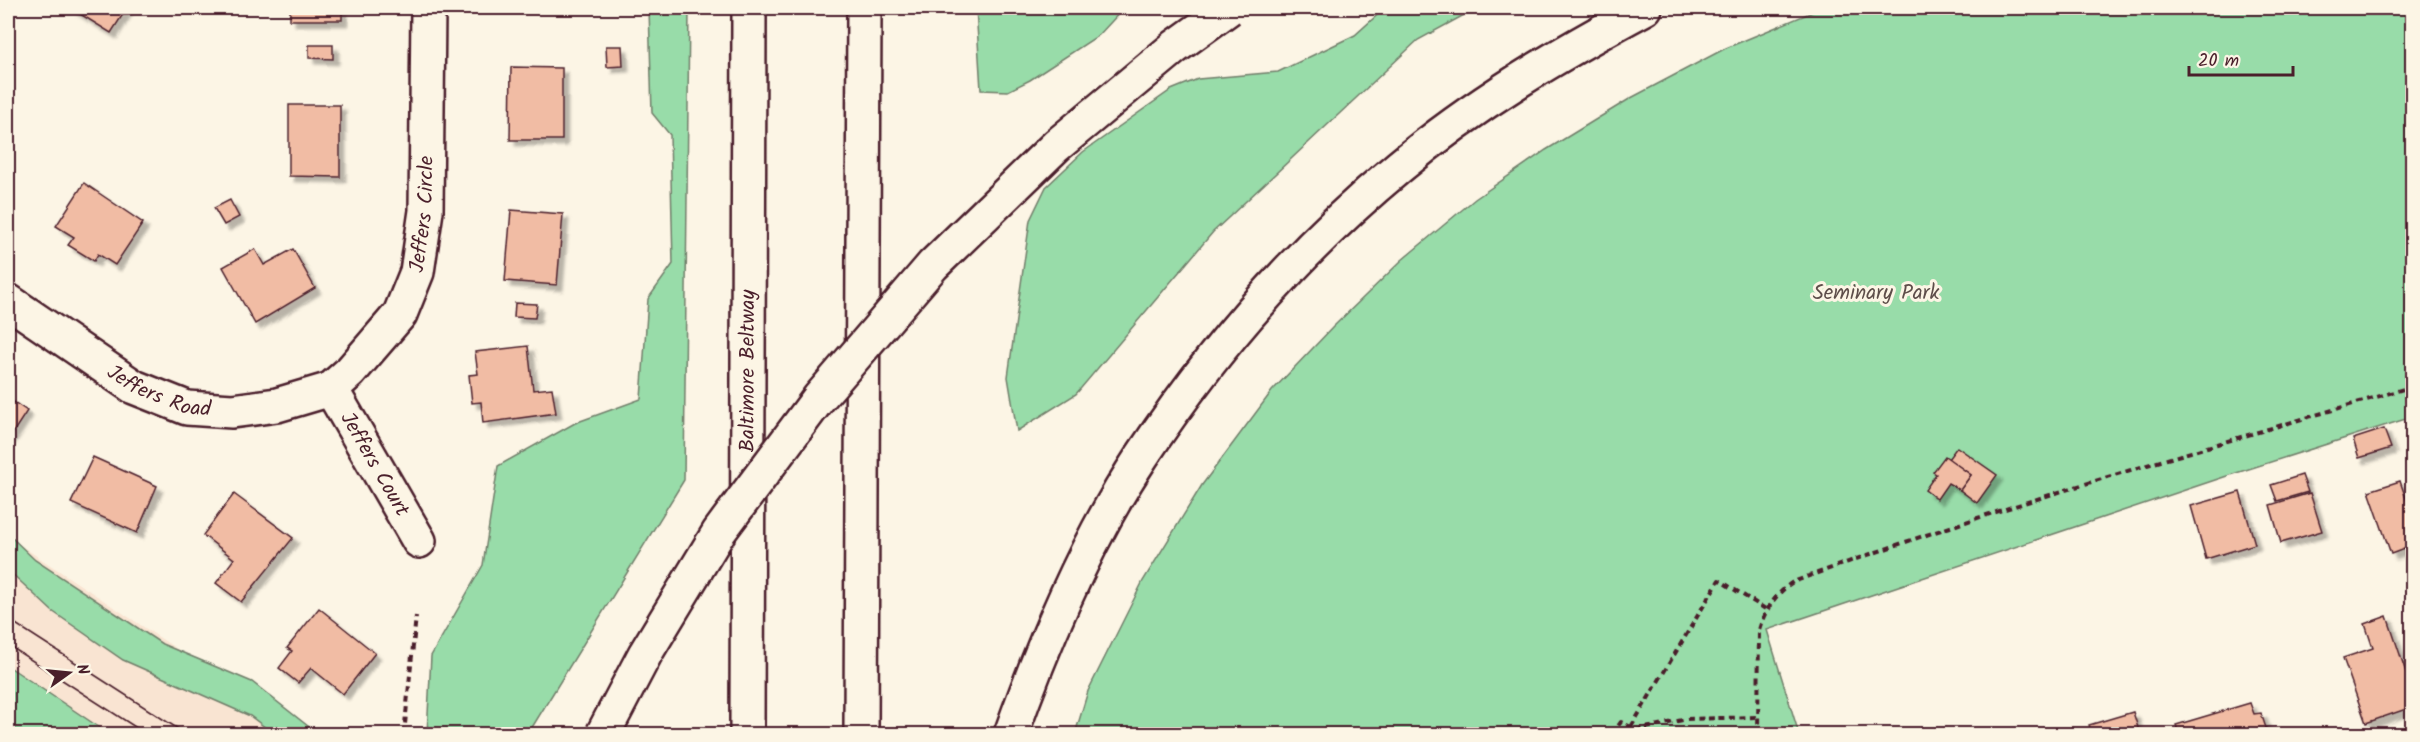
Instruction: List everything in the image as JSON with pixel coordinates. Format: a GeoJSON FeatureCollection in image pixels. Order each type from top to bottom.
{"type":"FeatureCollection","features":[{"type":"Feature","properties":{"kind":"main road","name":"Jeffers Circle"},"geometry":{"type":"LineString","coordinates":[[331,389],[350,372],[400,314],[417,272],[426,211],[428,8]]}},
{"type":"Feature","properties":{"kind":"main road","name":"Baltimore Beltway"},"geometry":{"type":"LineString","coordinates":[[747,735],[749,8]]}},
{"type":"Feature","properties":{"kind":"main road"},"geometry":{"type":"LineString","coordinates":[[861,735],[864,8]]}},
{"type":"Feature","properties":{"kind":"main road"},"geometry":{"type":"LineString","coordinates":[[603,735],[645,654],[719,532],[819,398],[895,309],[933,265],[1056,146],[1175,47],[1229,8]]}},
{"type":"Feature","properties":{"kind":"main road"},"geometry":{"type":"LineString","coordinates":[[1011,735],[1051,630],[1095,539],[1142,457],[1231,336],[1274,287],[1332,228],[1399,166],[1472,111],[1571,48],[1645,8]]}},
{"type":"Feature","properties":{"kind":"main road","name":"Jeffers Road"},"geometry":{"type":"LineString","coordinates":[[8,301],[134,387],[187,408],[243,409],[276,405],[331,389]]}},
{"type":"Feature","properties":{"kind":"main road","name":"Jeffers Court"},"geometry":{"type":"LineString","coordinates":[[331,389],[419,541]]}},
{"type":"Feature","properties":{"kind":"main road"},"geometry":{"type":"LineString","coordinates":[[732,735],[746,659]]}},
{"type":"Feature","properties":{"kind":"path"},"geometry":{"type":"LineString","coordinates":[[1758,735],[1759,630],[1763,614],[1785,586],[1861,556],[2099,479],[2407,388],[2412,384]]}},
{"type":"Feature","properties":{"kind":"path"},"geometry":{"type":"LineString","coordinates":[[1631,727],[1719,580],[1767,610]]}},
{"type":"Feature","properties":{"kind":"path"},"geometry":{"type":"LineString","coordinates":[[404,735],[416,616]]}},
{"type":"Feature","properties":{"kind":"path"},"geometry":{"type":"LineString","coordinates":[[1612,735],[1621,722],[1637,730],[1687,719],[1757,717]]}},
{"type":"Feature","properties":{"kind":"shaded area"},"geometry":{"type":"Polygon","coordinates":[[[8,537],[305,734],[109,734],[8,666],[8,537]]]}},
{"type":"Feature","properties":{"kind":"green space"},"geometry":{"type":"Polygon","coordinates":[[[649,8],[689,8],[684,480],[528,734],[427,734],[431,656],[483,565],[498,466],[575,423],[641,399],[648,299],[673,264],[670,135],[652,113],[649,8]]]}},
{"type":"Feature","properties":{"kind":"green space"},"geometry":{"type":"Polygon","coordinates":[[[976,8],[1124,8],[1099,35],[1030,80],[1008,91],[981,90],[976,8]]]}},
{"type":"Feature","properties":{"kind":"green space"},"geometry":{"type":"Polygon","coordinates":[[[1385,8],[1477,8],[1418,40],[1213,232],[1076,394],[1017,431],[1008,377],[1030,220],[1046,187],[1083,152],[1171,90],[1198,79],[1278,72],[1355,35],[1385,8]]]}},
{"type":"Feature","properties":{"kind":"green space","name":"Seminary Park"},"geometry":{"type":"Polygon","coordinates":[[[1822,8],[2412,8],[2412,417],[2233,474],[1767,630],[1799,734],[1075,734],[1088,691],[1143,581],[1202,485],[1272,391],[1333,327],[1402,260],[1475,199],[1546,150],[1631,98],[1726,48],[1822,8]]]}},
{"type":"Feature","properties":{"kind":"green space"},"geometry":{"type":"Polygon","coordinates":[[[8,534],[35,560],[162,644],[252,682],[318,734],[274,734],[250,716],[123,660],[52,611],[8,570],[8,534]]]}},
{"type":"Feature","properties":{"kind":"green space"},"geometry":{"type":"Polygon","coordinates":[[[8,666],[109,734],[8,734],[8,666]]]}},
{"type":"Feature","properties":{"kind":"building"},"geometry":{"type":"Polygon","coordinates":[[[73,8],[127,8],[111,33],[73,8]]]}},
{"type":"Feature","properties":{"kind":"building"},"geometry":{"type":"Polygon","coordinates":[[[290,8],[342,8],[342,20],[290,20],[290,8]]]}},
{"type":"Feature","properties":{"kind":"building"},"geometry":{"type":"Polygon","coordinates":[[[309,45],[333,45],[333,59],[309,58],[309,45]]]}},
{"type":"Feature","properties":{"kind":"building"},"geometry":{"type":"Polygon","coordinates":[[[606,46],[622,46],[623,66],[607,67],[606,46]]]}},
{"type":"Feature","properties":{"kind":"building"},"geometry":{"type":"Polygon","coordinates":[[[511,67],[562,68],[562,140],[510,140],[511,67]]]}},
{"type":"Feature","properties":{"kind":"building"},"geometry":{"type":"Polygon","coordinates":[[[289,105],[340,105],[340,177],[289,176],[289,105]]]}},
{"type":"Feature","properties":{"kind":"building"},"geometry":{"type":"Polygon","coordinates":[[[84,183],[143,223],[115,265],[98,254],[94,261],[68,245],[74,237],[56,226],[84,183]]]}},
{"type":"Feature","properties":{"kind":"building"},"geometry":{"type":"Polygon","coordinates":[[[230,200],[239,217],[224,225],[214,208],[230,200]]]}},
{"type":"Feature","properties":{"kind":"building"},"geometry":{"type":"Polygon","coordinates":[[[511,210],[563,214],[557,285],[505,281],[511,210]]]}},
{"type":"Feature","properties":{"kind":"building"},"geometry":{"type":"Polygon","coordinates":[[[255,249],[264,265],[293,249],[315,288],[255,324],[223,267],[255,249]]]}},
{"type":"Feature","properties":{"kind":"building"},"geometry":{"type":"Polygon","coordinates":[[[515,303],[537,304],[535,318],[514,317],[515,303]]]}},
{"type":"Feature","properties":{"kind":"building"},"geometry":{"type":"Polygon","coordinates":[[[528,346],[533,390],[552,388],[556,413],[483,423],[481,402],[472,403],[469,375],[478,374],[475,352],[528,346]]]}},
{"type":"Feature","properties":{"kind":"building"},"geometry":{"type":"Polygon","coordinates":[[[8,398],[27,411],[8,440],[8,398]]]}},
{"type":"Feature","properties":{"kind":"building"},"geometry":{"type":"Polygon","coordinates":[[[2384,429],[2391,448],[2359,458],[2353,439],[2384,429]]]}},
{"type":"Feature","properties":{"kind":"building"},"geometry":{"type":"Polygon","coordinates":[[[1957,447],[1997,475],[1977,503],[1960,490],[1971,475],[1948,459],[1957,447]]]}},
{"type":"Feature","properties":{"kind":"building"},"geometry":{"type":"Polygon","coordinates":[[[1945,456],[1971,475],[1960,490],[1948,483],[1937,499],[1925,490],[1936,474],[1933,472],[1945,456]]]}},
{"type":"Feature","properties":{"kind":"building"},"geometry":{"type":"Polygon","coordinates":[[[93,457],[157,486],[137,533],[71,503],[93,457]]]}},
{"type":"Feature","properties":{"kind":"building"},"geometry":{"type":"Polygon","coordinates":[[[2302,475],[2308,492],[2277,501],[2271,485],[2302,475]]]}},
{"type":"Feature","properties":{"kind":"building"},"geometry":{"type":"Polygon","coordinates":[[[2400,481],[2412,516],[2412,546],[2391,554],[2369,491],[2400,481]]]}},
{"type":"Feature","properties":{"kind":"building"},"geometry":{"type":"Polygon","coordinates":[[[2240,492],[2255,544],[2206,559],[2191,506],[2240,492]]]}},
{"type":"Feature","properties":{"kind":"building"},"geometry":{"type":"Polygon","coordinates":[[[2310,493],[2322,531],[2281,543],[2270,505],[2310,493]]]}},
{"type":"Feature","properties":{"kind":"building"},"geometry":{"type":"Polygon","coordinates":[[[234,494],[293,538],[241,602],[216,583],[234,559],[203,535],[234,494]]]}},
{"type":"Feature","properties":{"kind":"building"},"geometry":{"type":"Polygon","coordinates":[[[319,608],[375,653],[343,694],[311,668],[298,683],[279,668],[292,651],[287,648],[319,608]]]}},
{"type":"Feature","properties":{"kind":"building"},"geometry":{"type":"Polygon","coordinates":[[[2387,616],[2412,690],[2412,707],[2366,723],[2343,658],[2373,648],[2365,624],[2387,616]]]}},
{"type":"Feature","properties":{"kind":"building"},"geometry":{"type":"Polygon","coordinates":[[[2250,703],[2254,714],[2261,713],[2268,734],[2179,734],[2176,725],[2250,703]]]}},
{"type":"Feature","properties":{"kind":"building"},"geometry":{"type":"Polygon","coordinates":[[[2133,712],[2140,734],[2092,734],[2089,725],[2133,712]]]}},
{"type":"Feature","properties":{"kind":"tram line"},"geometry":{"type":"LineString","coordinates":[[8,619],[186,734]]}},
{"type":"Feature","properties":{"kind":"tram line"},"geometry":{"type":"LineString","coordinates":[[8,645],[146,734]]}}]}
